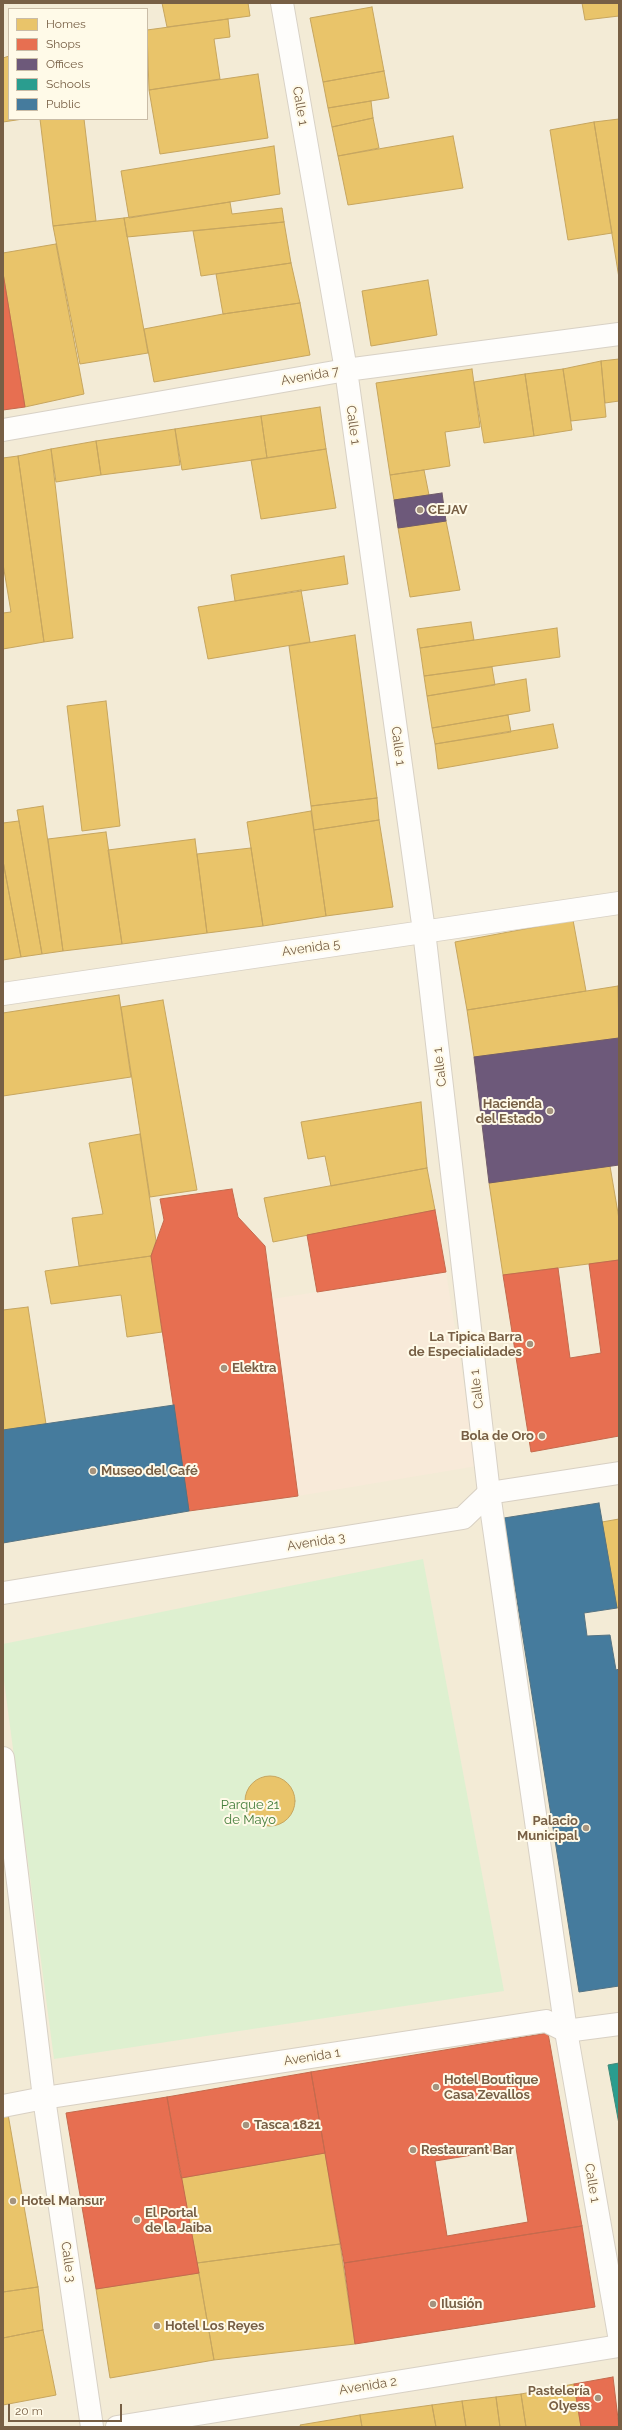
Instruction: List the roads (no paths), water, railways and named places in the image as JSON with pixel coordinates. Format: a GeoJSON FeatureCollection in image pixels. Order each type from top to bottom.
{"type":"FeatureCollection","features":[{"type":"Feature","properties":{"kind":"street","name":"Calle 1"},"geometry":{"type":"LineString","coordinates":[[282,3],[346,370],[424,931],[489,1493],[566,2031],[619,2335]]}},
{"type":"Feature","properties":{"kind":"street","name":"Avenida 7"},"geometry":{"type":"LineString","coordinates":[[3,430],[346,370],[619,334]]}},
{"type":"Feature","properties":{"kind":"street","name":"Avenida 5"},"geometry":{"type":"LineString","coordinates":[[3,994],[619,903]]}},
{"type":"Feature","properties":{"kind":"street"},"geometry":{"type":"LineString","coordinates":[[489,1493],[619,1473]]}},
{"type":"Feature","properties":{"kind":"street","name":"Avenida 3"},"geometry":{"type":"LineString","coordinates":[[3,1593],[463,1518],[489,1493]]}},
{"type":"Feature","properties":{"kind":"street","name":"Calle 3"},"geometry":{"type":"LineString","coordinates":[[3,1758],[44,2098],[92,2427]]}},
{"type":"Feature","properties":{"kind":"street","name":"Avenida 1"},"geometry":{"type":"LineString","coordinates":[[3,2106],[44,2098],[546,2021],[566,2031]]}},
{"type":"Feature","properties":{"kind":"street"},"geometry":{"type":"LineString","coordinates":[[566,2031],[619,2024]]}},
{"type":"Feature","properties":{"kind":"street","name":"Avenida 2"},"geometry":{"type":"LineString","coordinates":[[117,2427],[619,2346]]}},
{"type":"Feature","properties":{"kind":"place","name":"CEJAV"},"geometry":{"type":"Point","coordinates":[420,510]}},
{"type":"Feature","properties":{"kind":"place","name":"Hacienda del Estado"},"geometry":{"type":"Point","coordinates":[550,1111]}},
{"type":"Feature","properties":{"kind":"place","name":"La Tipica Barra de Especialidades"},"geometry":{"type":"Point","coordinates":[530,1344]}},
{"type":"Feature","properties":{"kind":"place","name":"Elektra"},"geometry":{"type":"Point","coordinates":[224,1368]}},
{"type":"Feature","properties":{"kind":"place","name":"Bola de Oro"},"geometry":{"type":"Point","coordinates":[542,1436]}},
{"type":"Feature","properties":{"kind":"place","name":"Museo del Café"},"geometry":{"type":"Point","coordinates":[93,1471]}},
{"type":"Feature","properties":{"kind":"place","name":"Palacio Municipal"},"geometry":{"type":"Point","coordinates":[586,1828]}},
{"type":"Feature","properties":{"kind":"place","name":"Hotel Boutique Casa Zevallos"},"geometry":{"type":"Point","coordinates":[436,2087]}},
{"type":"Feature","properties":{"kind":"place","name":"Tasca 1821"},"geometry":{"type":"Point","coordinates":[246,2125]}},
{"type":"Feature","properties":{"kind":"place","name":"Restaurant Bar"},"geometry":{"type":"Point","coordinates":[413,2150]}},
{"type":"Feature","properties":{"kind":"place","name":"Hotel Mansur"},"geometry":{"type":"Point","coordinates":[13,2201]}},
{"type":"Feature","properties":{"kind":"place","name":"El Portal de la Jaiba"},"geometry":{"type":"Point","coordinates":[137,2220]}},
{"type":"Feature","properties":{"kind":"place","name":"Ilusión"},"geometry":{"type":"Point","coordinates":[433,2304]}},
{"type":"Feature","properties":{"kind":"place","name":"Hotel Los Reyes"},"geometry":{"type":"Point","coordinates":[157,2326]}},
{"type":"Feature","properties":{"kind":"place","name":"Pastelería Olyess"},"geometry":{"type":"Point","coordinates":[598,2398]}},
{"type":"Feature","properties":{"kind":"park label","name":"Parque 21 de Mayo"},"geometry":{"type":"Point","coordinates":[250,1812]}}]}
